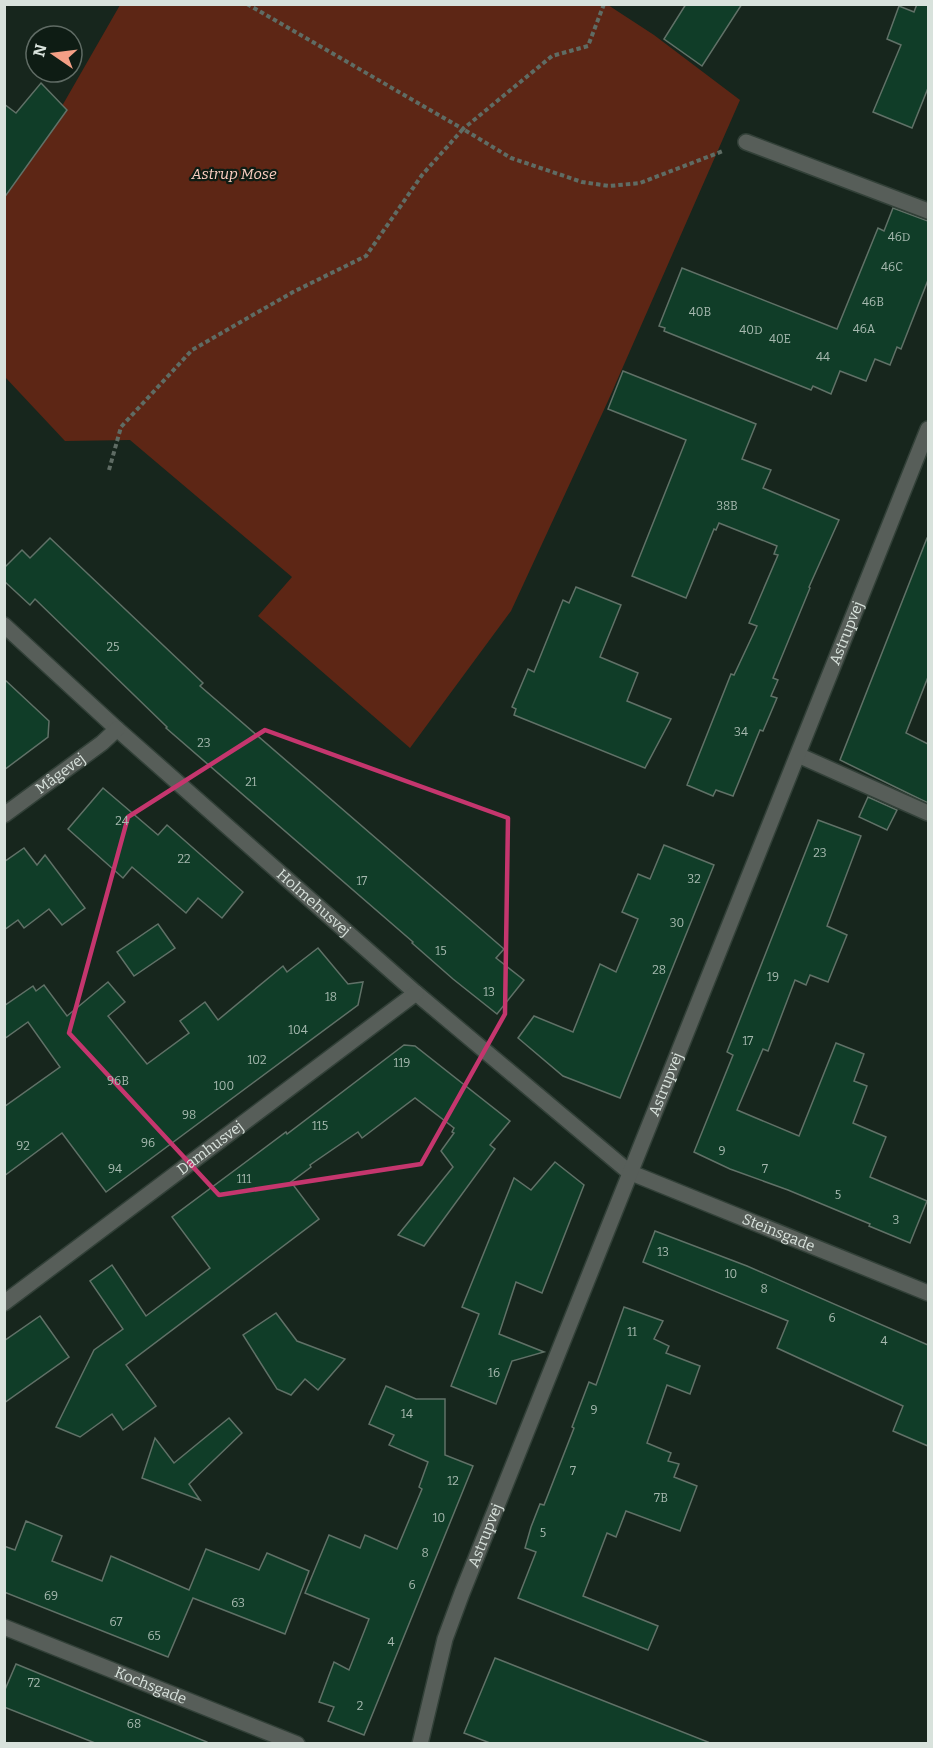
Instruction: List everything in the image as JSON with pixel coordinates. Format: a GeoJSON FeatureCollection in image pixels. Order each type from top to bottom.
{"type":"FeatureCollection","features":[{"type":"Feature","properties":{"kind":"street"},"geometry":{"type":"LineString","coordinates":[[746,142],[928,211]]}},
{"type":"Feature","properties":{"kind":"street","name":"Astrupvej"},"geometry":{"type":"LineString","coordinates":[[420,1743],[453,1616],[798,755],[923,459],[928,429]]}},
{"type":"Feature","properties":{"kind":"street","name":"Holmehusvej"},"geometry":{"type":"LineString","coordinates":[[4,625],[117,729],[416,993],[629,1172]]}},
{"type":"Feature","properties":{"kind":"street","name":"Mågevej"},"geometry":{"type":"LineString","coordinates":[[4,815],[102,743],[117,729]]}},
{"type":"Feature","properties":{"kind":"street"},"geometry":{"type":"LineString","coordinates":[[798,755],[928,813]]}},
{"type":"Feature","properties":{"kind":"street","name":"Damhusvej"},"geometry":{"type":"LineString","coordinates":[[4,1303],[416,993]]}},
{"type":"Feature","properties":{"kind":"street","name":"Steinsgade"},"geometry":{"type":"LineString","coordinates":[[629,1172],[928,1293]]}},
{"type":"Feature","properties":{"kind":"street","name":"Kochsgade"},"geometry":{"type":"LineString","coordinates":[[4,1628],[297,1743]]}},
{"type":"Feature","properties":{"kind":"path"},"geometry":{"type":"LineString","coordinates":[[247,4],[511,158],[582,182],[609,186],[640,183],[746,142]]}},
{"type":"Feature","properties":{"kind":"path"},"geometry":{"type":"LineString","coordinates":[[108,470],[121,427],[192,350],[293,292],[366,256],[422,175],[463,129],[552,56],[588,46],[604,4]]}},
{"type":"Feature","properties":{"kind":"highlighted area"},"geometry":{"type":"Polygon","coordinates":[[[265,730],[508,818],[505,1014],[421,1164],[219,1195],[69,1033],[128,817],[265,730]]]}},
{"type":"Feature","properties":{"kind":"green space","name":"Astrup Mose"},"geometry":{"type":"Polygon","coordinates":[[[120,5],[608,5],[654,35],[740,100],[608,401],[511,611],[410,748],[258,616],[292,577],[130,440],[65,441],[5,377],[5,193],[75,84],[84,84],[84,68],[120,5]]]}},
{"type":"Feature","properties":{"kind":"building"},"geometry":{"type":"Polygon","coordinates":[[[686,4],[742,4],[702,66],[664,39],[686,4]]]}},
{"type":"Feature","properties":{"kind":"building"},"geometry":{"type":"Polygon","coordinates":[[[917,4],[928,4],[928,88],[912,128],[873,112],[901,45],[887,39],[899,6],[914,12],[917,4]]]}},
{"type":"Feature","properties":{"kind":"building"},"geometry":{"type":"Polygon","coordinates":[[[40,84],[67,110],[4,198],[4,104],[16,113],[40,84]]]}},
{"type":"Feature","properties":{"kind":"building"},"geometry":{"type":"Polygon","coordinates":[[[893,208],[928,221],[928,280],[901,349],[897,347],[890,365],[875,359],[866,381],[840,371],[831,394],[813,386],[811,390],[664,331],[665,328],[659,326],[682,268],[837,329],[878,228],[884,231],[893,208]]]}},
{"type":"Feature","properties":{"kind":"building"},"geometry":{"type":"Polygon","coordinates":[[[623,371],[756,424],[742,459],[771,470],[763,488],[839,520],[809,587],[773,678],[778,680],[771,696],[777,698],[763,731],[760,730],[733,796],[716,790],[713,796],[687,785],[731,674],[734,675],[757,626],[749,623],[778,555],[774,554],[777,546],[719,523],[716,530],[714,529],[686,598],[632,576],[686,440],[608,409],[623,371]]]}},
{"type":"Feature","properties":{"kind":"building"},"geometry":{"type":"Polygon","coordinates":[[[50,538],[203,683],[200,686],[504,949],[496,958],[524,980],[497,1014],[453,979],[166,728],[35,599],[30,605],[4,581],[4,568],[22,550],[30,558],[50,538]]]}},
{"type":"Feature","properties":{"kind":"building"},"geometry":{"type":"Polygon","coordinates":[[[927,538],[928,677],[906,733],[928,744],[928,803],[840,760],[927,538]]]}},
{"type":"Feature","properties":{"kind":"building"},"geometry":{"type":"Polygon","coordinates":[[[576,587],[621,605],[600,657],[638,673],[627,701],[671,719],[645,768],[514,715],[516,709],[512,707],[528,669],[534,672],[563,600],[569,603],[576,587]]]}},
{"type":"Feature","properties":{"kind":"building"},"geometry":{"type":"Polygon","coordinates":[[[4,679],[49,721],[48,737],[4,770],[4,679]]]}},
{"type":"Feature","properties":{"kind":"building"},"geometry":{"type":"Polygon","coordinates":[[[103,788],[158,835],[167,825],[243,892],[222,918],[198,898],[186,913],[132,867],[123,878],[68,829],[103,788]]]}},
{"type":"Feature","properties":{"kind":"building"},"geometry":{"type":"Polygon","coordinates":[[[868,797],[897,810],[887,830],[859,817],[868,797]]]}},
{"type":"Feature","properties":{"kind":"building"},"geometry":{"type":"Polygon","coordinates":[[[818,820],[861,836],[827,926],[847,935],[828,982],[810,975],[806,985],[795,980],[768,1051],[763,1049],[737,1110],[799,1136],[836,1043],[864,1054],[854,1081],[867,1086],[853,1123],[886,1137],[870,1177],[927,1201],[910,1243],[869,1226],[870,1224],[730,1169],[694,1152],[733,1055],[727,1052],[818,820]]]}},
{"type":"Feature","properties":{"kind":"building"},"geometry":{"type":"Polygon","coordinates":[[[664,845],[714,865],[620,1098],[563,1076],[518,1038],[534,1016],[573,1032],[600,964],[616,972],[638,919],[622,912],[638,874],[650,879],[664,845]]]}},
{"type":"Feature","properties":{"kind":"building"},"geometry":{"type":"Polygon","coordinates":[[[24,848],[37,865],[45,855],[85,908],[62,925],[49,909],[24,928],[18,920],[4,930],[4,862],[24,848]]]}},
{"type":"Feature","properties":{"kind":"building"},"geometry":{"type":"Polygon","coordinates":[[[158,924],[175,948],[134,976],[117,952],[158,924]]]}},
{"type":"Feature","properties":{"kind":"building"},"geometry":{"type":"Polygon","coordinates":[[[318,948],[348,984],[363,982],[358,1005],[106,1192],[62,1133],[4,1176],[4,1107],[60,1067],[28,1022],[4,1039],[4,1006],[33,986],[36,991],[44,985],[67,1016],[108,982],[125,1002],[108,1016],[147,1064],[189,1033],[180,1021],[205,1002],[218,1020],[283,966],[287,972],[318,948]]]}},
{"type":"Feature","properties":{"kind":"building"},"geometry":{"type":"Polygon","coordinates":[[[404,1045],[415,1046],[510,1121],[490,1145],[495,1149],[424,1246],[398,1235],[453,1167],[441,1151],[454,1133],[452,1132],[454,1128],[415,1098],[362,1138],[358,1132],[310,1165],[311,1167],[291,1182],[319,1219],[126,1365],[156,1406],[123,1430],[112,1414],[80,1437],[56,1427],[94,1350],[123,1329],[90,1281],[112,1265],[146,1316],[210,1268],[172,1217],[286,1132],[287,1134],[404,1045]]]}},
{"type":"Feature","properties":{"kind":"building"},"geometry":{"type":"Polygon","coordinates":[[[555,1162],[584,1185],[542,1293],[516,1282],[499,1334],[544,1352],[512,1361],[496,1404],[451,1386],[479,1314],[462,1307],[514,1178],[531,1190],[555,1162]]]}},
{"type":"Feature","properties":{"kind":"building"},"geometry":{"type":"Polygon","coordinates":[[[655,1231],[747,1266],[928,1345],[928,1446],[893,1431],[903,1406],[777,1348],[788,1321],[643,1262],[655,1231]]]}},
{"type":"Feature","properties":{"kind":"building"},"geometry":{"type":"Polygon","coordinates":[[[624,1307],[663,1321],[654,1339],[669,1346],[666,1353],[700,1366],[690,1394],[667,1385],[647,1443],[671,1453],[668,1461],[679,1464],[674,1477],[697,1486],[680,1531],[626,1511],[616,1537],[607,1533],[583,1596],[658,1626],[648,1650],[518,1598],[536,1552],[525,1548],[531,1527],[540,1504],[544,1505],[589,1382],[596,1385],[624,1307]]]}},
{"type":"Feature","properties":{"kind":"building"},"geometry":{"type":"Polygon","coordinates":[[[276,1313],[297,1341],[345,1359],[318,1390],[305,1379],[291,1395],[277,1389],[243,1335],[276,1313]]]}},
{"type":"Feature","properties":{"kind":"building"},"geometry":{"type":"Polygon","coordinates":[[[40,1316],[69,1357],[4,1403],[4,1341],[40,1316]]]}},
{"type":"Feature","properties":{"kind":"building"},"geometry":{"type":"Polygon","coordinates":[[[386,1386],[416,1399],[445,1399],[445,1455],[473,1466],[364,1735],[328,1721],[334,1707],[319,1702],[334,1662],[349,1670],[369,1619],[305,1593],[329,1535],[360,1548],[365,1535],[397,1549],[422,1489],[419,1487],[428,1462],[389,1445],[394,1435],[369,1424],[386,1386]]]}},
{"type":"Feature","properties":{"kind":"building"},"geometry":{"type":"Polygon","coordinates":[[[229,1418],[242,1433],[189,1484],[200,1500],[142,1478],[155,1438],[174,1463],[229,1418]]]}},
{"type":"Feature","properties":{"kind":"building"},"geometry":{"type":"Polygon","coordinates":[[[26,1521],[62,1536],[52,1561],[102,1581],[111,1556],[189,1590],[206,1549],[259,1570],[267,1553],[309,1571],[285,1634],[193,1598],[168,1657],[4,1592],[4,1546],[15,1550],[26,1521]]]}},
{"type":"Feature","properties":{"kind":"building"},"geometry":{"type":"Polygon","coordinates":[[[495,1658],[708,1742],[490,1743],[464,1733],[495,1658]]]}},
{"type":"Feature","properties":{"kind":"building"},"geometry":{"type":"Polygon","coordinates":[[[16,1664],[207,1743],[95,1743],[4,1707],[4,1692],[16,1664]]]}}]}
